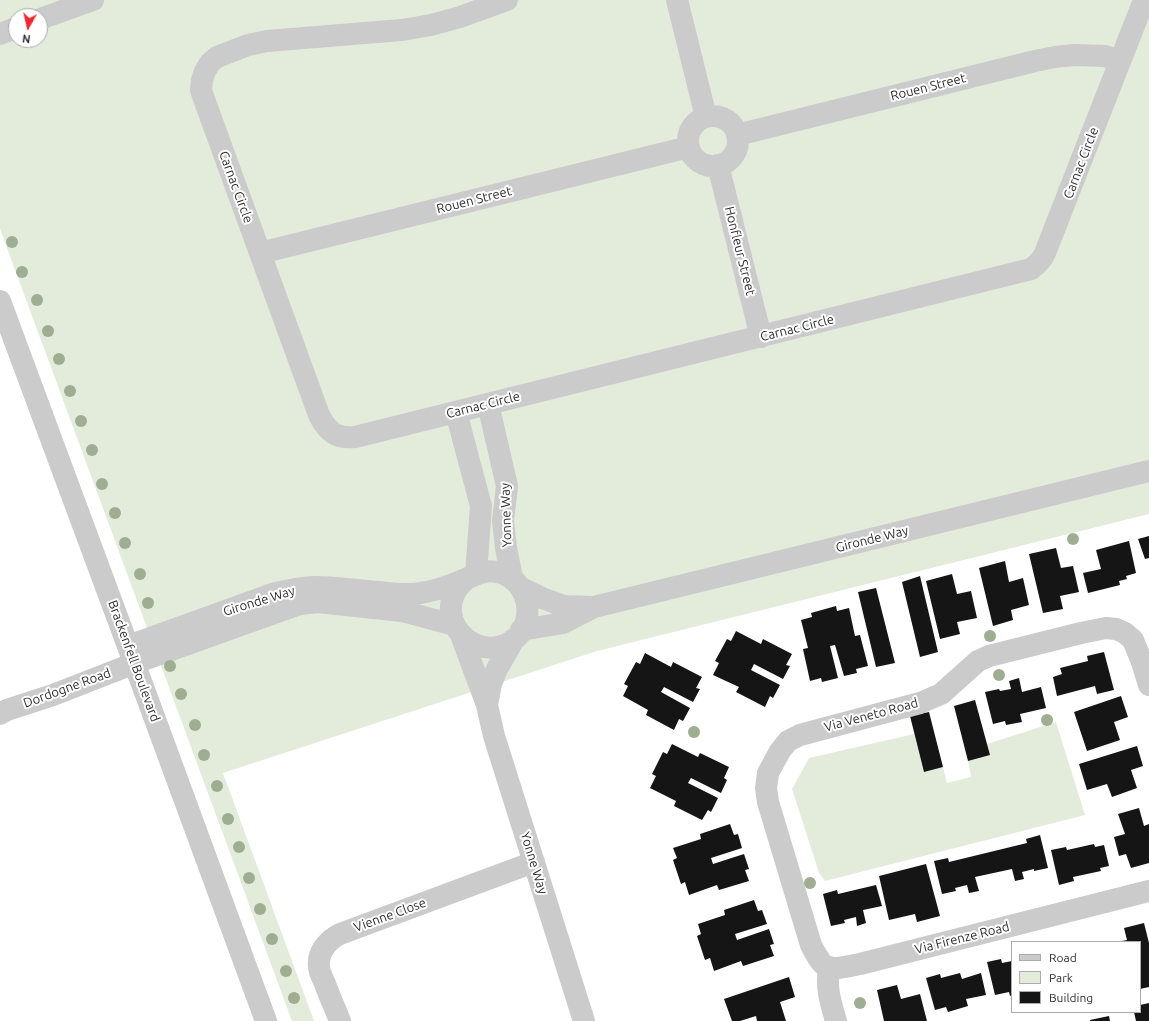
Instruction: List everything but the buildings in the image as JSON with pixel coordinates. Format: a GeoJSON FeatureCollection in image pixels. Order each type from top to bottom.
{"type":"FeatureCollection","features":[{"type":"Feature","properties":{"kind":"street"},"geometry":{"type":"LineString","coordinates":[[48,16],[94,0]]}},
{"type":"Feature","properties":{"kind":"street","name":"Carnac Circle"},"geometry":{"type":"LineString","coordinates":[[506,0],[460,17],[431,25],[402,30],[258,42],[217,57],[210,63],[205,71],[202,80],[204,99],[319,415],[328,429],[342,437],[354,437],[1031,269],[1038,264],[1046,253],[1144,0]]}},
{"type":"Feature","properties":{"kind":"street"},"geometry":{"type":"LineString","coordinates":[[677,0],[706,117]]}},
{"type":"Feature","properties":{"kind":"street","name":"Rouen Street"},"geometry":{"type":"LineString","coordinates":[[737,135],[1055,57],[1074,55],[1105,56],[1120,62]]}},
{"type":"Feature","properties":{"kind":"street"},"geometry":{"type":"LineString","coordinates":[[716,116],[726,120],[733,126],[737,135],[737,144],[734,154],[728,161],[718,165],[709,165],[700,162],[693,156],[689,147],[689,134],[695,123],[706,117],[716,116]]}},
{"type":"Feature","properties":{"kind":"street","name":"Rouen Street"},"geometry":{"type":"LineString","coordinates":[[260,253],[689,147]]}},
{"type":"Feature","properties":{"kind":"street","name":"Honfleur Street"},"geometry":{"type":"LineString","coordinates":[[718,165],[761,337]]}},
{"type":"Feature","properties":{"kind":"street","name":"Brackenfell Boulevard"},"geometry":{"type":"LineString","coordinates":[[0,301],[132,654],[266,1021]]}},
{"type":"Feature","properties":{"kind":"street","name":"Yonne Way"},"geometry":{"type":"LineString","coordinates":[[488,404],[507,486],[503,521],[506,548],[517,583]]}},
{"type":"Feature","properties":{"kind":"street","name":"Yonne Way"},"geometry":{"type":"LineString","coordinates":[[456,412],[482,506],[470,577]]}},
{"type":"Feature","properties":{"kind":"street","name":"Gironde Way"},"geometry":{"type":"LineString","coordinates":[[594,607],[1149,471]]}},
{"type":"Feature","properties":{"kind":"street"},"geometry":{"type":"LineString","coordinates":[[517,583],[527,599],[528,612],[525,625],[518,635],[508,644],[495,648],[482,647],[471,643],[457,630],[451,613],[452,600],[457,589],[470,577],[488,571],[501,573],[542,598],[564,606],[594,607]]}},
{"type":"Feature","properties":{"kind":"street","name":"Gironde Way"},"geometry":{"type":"LineString","coordinates":[[132,654],[275,594],[293,589],[314,587],[400,594],[419,594],[438,590],[470,577]]}},
{"type":"Feature","properties":{"kind":"street","name":"Gironde Way"},"geometry":{"type":"LineString","coordinates":[[132,654],[300,604],[318,602],[402,611],[457,630]]}},
{"type":"Feature","properties":{"kind":"street"},"geometry":{"type":"LineString","coordinates":[[518,635],[563,623],[594,607]]}},
{"type":"Feature","properties":{"kind":"street","name":"Via Veneto Road"},"geometry":{"type":"LineString","coordinates":[[828,967],[823,964],[811,945],[768,802],[766,788],[768,773],[780,751],[788,741],[800,734],[920,703],[932,698],[941,694],[978,661],[989,656],[1081,632],[1106,628],[1116,629],[1125,633],[1133,640],[1149,685]]}},
{"type":"Feature","properties":{"kind":"street","name":"Yonne Way"},"geometry":{"type":"LineString","coordinates":[[457,630],[487,706],[494,736],[584,1021]]}},
{"type":"Feature","properties":{"kind":"street","name":"Yonne Way"},"geometry":{"type":"LineString","coordinates":[[487,706],[491,684],[497,669],[518,635]]}},
{"type":"Feature","properties":{"kind":"street","name":"Dordogne Road"},"geometry":{"type":"LineString","coordinates":[[0,714],[7,710],[53,695],[132,654]]}},
{"type":"Feature","properties":{"kind":"street","name":"Vienne Close"},"geometry":{"type":"LineString","coordinates":[[340,1021],[319,970],[321,952],[332,938],[534,862]]}},
{"type":"Feature","properties":{"kind":"street","name":"Via Firenze Road"},"geometry":{"type":"LineString","coordinates":[[828,967],[838,968],[860,964],[1149,891]]}},
{"type":"Feature","properties":{"kind":"street"},"geometry":{"type":"LineString","coordinates":[[828,967],[827,989],[836,1021]]}},
{"type":"Feature","properties":{"kind":"green space"},"geometry":{"type":"Polygon","coordinates":[[[0,0],[1149,0],[1149,514],[597,651],[223,773],[314,1021],[292,1021],[0,229],[0,0]]]}},
{"type":"Feature","properties":{"kind":"green space"},"geometry":{"type":"Polygon","coordinates":[[[1056,722],[1085,815],[825,881],[819,873],[792,789],[809,758],[914,734],[924,772],[943,767],[947,783],[971,777],[968,761],[990,755],[987,744],[1056,722]]]}}]}
